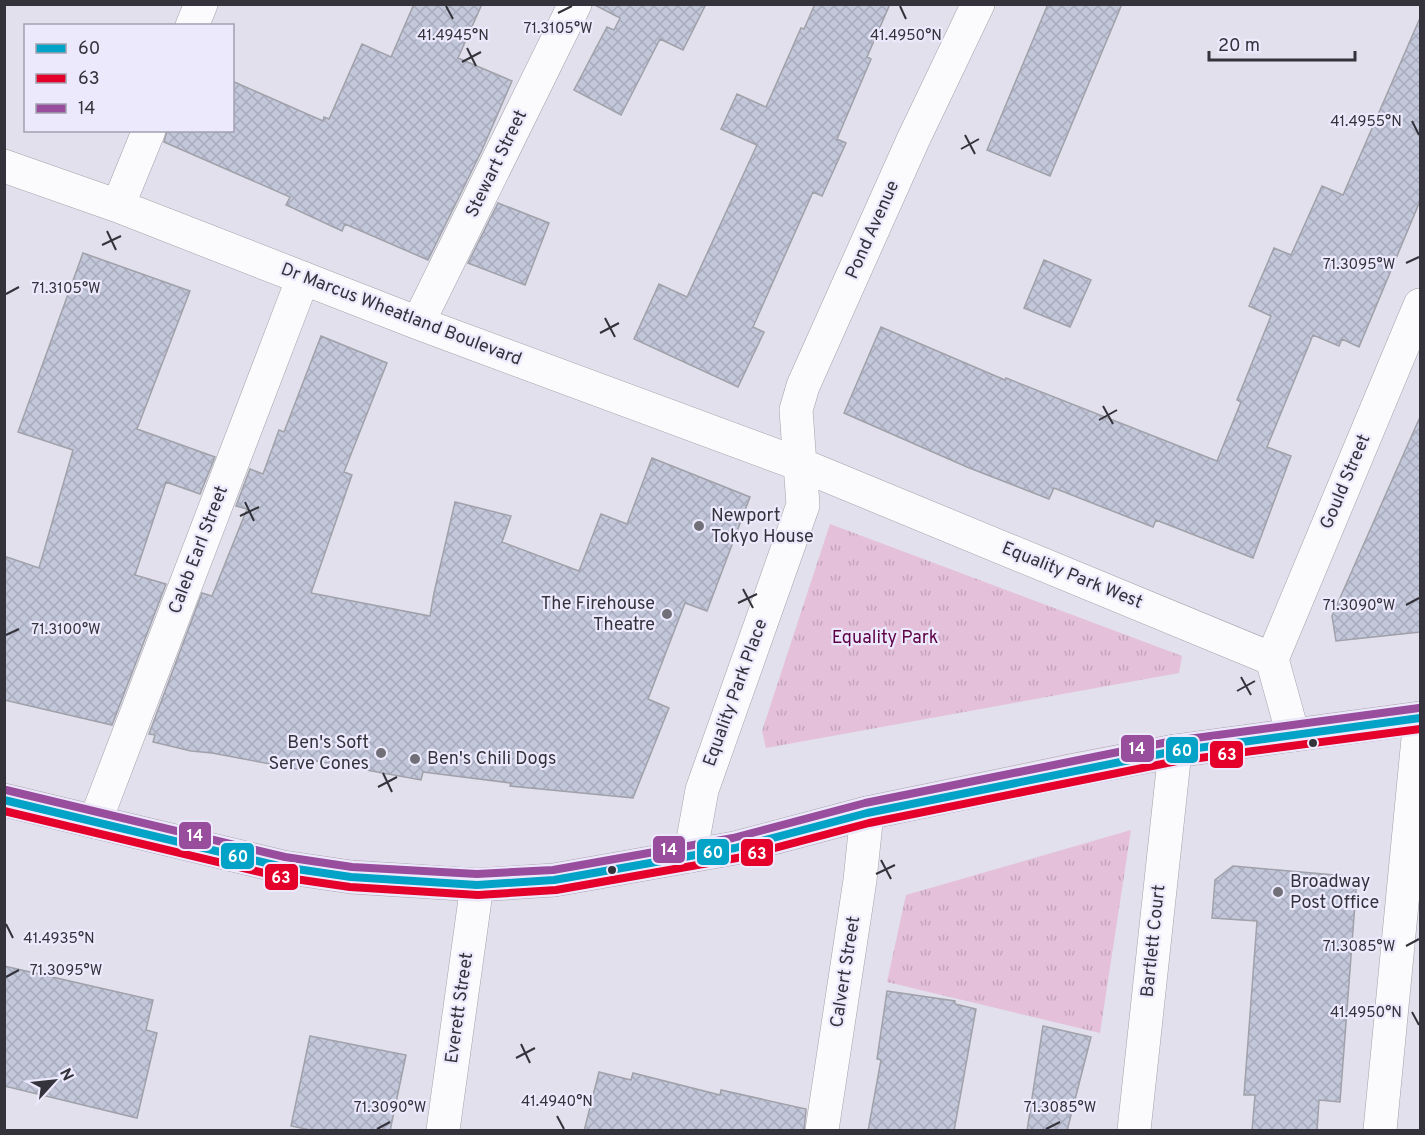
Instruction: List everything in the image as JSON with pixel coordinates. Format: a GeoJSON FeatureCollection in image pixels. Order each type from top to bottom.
{"type":"FeatureCollection","features":[{"type":"Feature","properties":{"kind":"main road"},"geometry":{"type":"LineString","coordinates":[[4,800],[283,867],[351,877],[477,885],[554,880],[735,848],[867,813],[1175,752],[1420,718]]}},
{"type":"Feature","properties":{"kind":"street"},"geometry":{"type":"LineString","coordinates":[[193,24],[201,4]]}},
{"type":"Feature","properties":{"kind":"street","name":"Stewart Street"},"geometry":{"type":"LineString","coordinates":[[418,323],[575,4]]}},
{"type":"Feature","properties":{"kind":"street","name":"Pond Avenue"},"geometry":{"type":"LineString","coordinates":[[799,464],[796,410],[803,386],[913,140],[978,4]]}},
{"type":"Feature","properties":{"kind":"street"},"geometry":{"type":"LineString","coordinates":[[118,206],[148,132]]}},
{"type":"Feature","properties":{"kind":"street","name":"Dr Marcus Wheatland Boulevard"},"geometry":{"type":"LineString","coordinates":[[4,166],[118,206],[418,323],[799,464]]}},
{"type":"Feature","properties":{"kind":"street","name":"Caleb Earl Street"},"geometry":{"type":"LineString","coordinates":[[95,822],[303,278]]}},
{"type":"Feature","properties":{"kind":"street","name":"Gould Street"},"geometry":{"type":"LineString","coordinates":[[1272,659],[1420,305]]}},
{"type":"Feature","properties":{"kind":"street","name":"Equality Park West"},"geometry":{"type":"LineString","coordinates":[[799,464],[1272,659]]}},
{"type":"Feature","properties":{"kind":"street","name":"Equality Park Place"},"geometry":{"type":"LineString","coordinates":[[690,856],[702,790],[803,505],[799,464]]}},
{"type":"Feature","properties":{"kind":"street"},"geometry":{"type":"LineString","coordinates":[[1272,659],[1293,735]]}},
{"type":"Feature","properties":{"kind":"street"},"geometry":{"type":"LineString","coordinates":[[1380,1131],[1420,718]]}},
{"type":"Feature","properties":{"kind":"street","name":"Bartlett Court"},"geometry":{"type":"LineString","coordinates":[[1134,1131],[1175,752]]}},
{"type":"Feature","properties":{"kind":"street","name":"Calvert Street"},"geometry":{"type":"LineString","coordinates":[[822,1131],[861,880],[867,813]]}},
{"type":"Feature","properties":{"kind":"street","name":"Everett Street"},"geometry":{"type":"LineString","coordinates":[[443,1131],[477,885]]}},
{"type":"Feature","properties":{"kind":"green space","name":"Equality Park"},"geometry":{"type":"Polygon","coordinates":[[[830,524],[1182,656],[1179,673],[766,748],[762,731],[830,524]]]}},
{"type":"Feature","properties":{"kind":"green space"},"geometry":{"type":"Polygon","coordinates":[[[1131,830],[1100,1033],[887,982],[906,895],[1131,830]]]}},
{"type":"Feature","properties":{"kind":"building"},"geometry":{"type":"Polygon","coordinates":[[[414,4],[482,4],[458,58],[512,81],[482,150],[428,260],[345,224],[342,231],[286,205],[290,197],[164,142],[166,132],[234,132],[234,82],[323,121],[324,117],[329,119],[362,44],[391,57],[414,4]]]}},
{"type":"Feature","properties":{"kind":"building"},"geometry":{"type":"Polygon","coordinates":[[[593,4],[706,4],[683,50],[660,39],[621,115],[574,90],[607,27],[614,30],[620,18],[593,4]]]}},
{"type":"Feature","properties":{"kind":"building"},"geometry":{"type":"Polygon","coordinates":[[[815,4],[890,4],[867,57],[871,59],[837,139],[846,143],[822,196],[813,192],[753,327],[764,332],[738,387],[634,339],[659,284],[687,297],[757,145],[721,129],[737,94],[766,107],[801,28],[804,29],[815,4]]]}},
{"type":"Feature","properties":{"kind":"building"},"geometry":{"type":"Polygon","coordinates":[[[1048,4],[1122,4],[1050,176],[987,150],[1048,4]]]}},
{"type":"Feature","properties":{"kind":"building"},"geometry":{"type":"Polygon","coordinates":[[[1420,18],[1420,201],[1359,347],[1342,339],[1339,346],[1313,335],[1267,447],[1291,456],[1253,558],[1156,520],[1153,527],[1054,488],[1049,499],[967,467],[844,413],[881,327],[1005,380],[1006,378],[1217,461],[1241,402],[1237,400],[1271,316],[1249,306],[1274,248],[1291,255],[1322,186],[1343,195],[1420,18]]]}},
{"type":"Feature","properties":{"kind":"building"},"geometry":{"type":"Polygon","coordinates":[[[498,203],[549,223],[525,285],[468,263],[498,203]]]}},
{"type":"Feature","properties":{"kind":"building"},"geometry":{"type":"Polygon","coordinates":[[[83,253],[190,291],[137,429],[215,457],[200,494],[166,482],[135,575],[166,584],[112,725],[4,700],[4,556],[39,568],[73,450],[18,432],[83,253]]]}},
{"type":"Feature","properties":{"kind":"building"},"geometry":{"type":"Polygon","coordinates":[[[1044,260],[1091,280],[1070,327],[1024,308],[1044,260]]]}},
{"type":"Feature","properties":{"kind":"building"},"geometry":{"type":"Polygon","coordinates":[[[321,336],[387,363],[344,472],[352,475],[311,593],[430,616],[455,502],[511,516],[502,542],[579,571],[601,514],[627,524],[652,458],[750,497],[707,611],[685,603],[648,699],[669,708],[633,798],[510,786],[511,783],[423,772],[421,780],[305,759],[302,770],[191,751],[153,742],[155,735],[149,734],[202,593],[212,596],[247,509],[236,506],[250,469],[263,474],[279,430],[284,432],[321,336]]]}},
{"type":"Feature","properties":{"kind":"building"},"geometry":{"type":"Polygon","coordinates":[[[1420,417],[1420,632],[1336,641],[1332,616],[1420,417]]]}},
{"type":"Feature","properties":{"kind":"building"},"geometry":{"type":"Polygon","coordinates":[[[1233,866],[1357,877],[1340,1102],[1319,1100],[1317,1131],[1252,1131],[1255,1095],[1244,1095],[1257,921],[1212,918],[1215,880],[1233,866]]]}},
{"type":"Feature","properties":{"kind":"building"},"geometry":{"type":"Polygon","coordinates":[[[4,966],[153,1000],[146,1030],[157,1033],[137,1118],[4,1086],[4,966]]]}},
{"type":"Feature","properties":{"kind":"building"},"geometry":{"type":"Polygon","coordinates":[[[887,991],[955,1001],[955,1004],[976,1009],[954,1131],[868,1131],[881,1060],[877,1059],[887,991]]]}},
{"type":"Feature","properties":{"kind":"building"},"geometry":{"type":"Polygon","coordinates":[[[1043,1026],[1091,1037],[1067,1131],[1027,1131],[1043,1026]]]}},
{"type":"Feature","properties":{"kind":"building"},"geometry":{"type":"Polygon","coordinates":[[[310,1036],[406,1055],[390,1131],[315,1131],[291,1126],[310,1036]]]}},
{"type":"Feature","properties":{"kind":"building"},"geometry":{"type":"Polygon","coordinates":[[[599,1072],[631,1080],[633,1073],[720,1095],[721,1090],[806,1109],[804,1131],[584,1131],[599,1072]]]}},
{"type":"Feature","properties":{"kind":"transit line","name":"14"},"geometry":{"type":"LineString","coordinates":[[6,790],[285,857],[352,867],[477,874],[553,870],[733,838],[865,803],[1173,741],[1419,708]]}},
{"type":"Feature","properties":{"kind":"transit line","name":"60"},"geometry":{"type":"LineString","coordinates":[[4,800],[283,867],[351,877],[477,885],[554,880],[735,848],[867,813],[1175,751],[1420,718]]}},
{"type":"Feature","properties":{"kind":"transit line","name":"63"},"geometry":{"type":"LineString","coordinates":[[4,811],[281,877],[350,887],[478,895],[556,890],[737,858],[869,823],[1177,761],[1420,729]]}},
{"type":"Feature","properties":{"kind":"place","name":"Newport Tokyo House"},"geometry":{"type":"Point","coordinates":[699,526]}},
{"type":"Feature","properties":{"kind":"place","name":"The Firehouse Theatre"},"geometry":{"type":"Point","coordinates":[667,614]}},
{"type":"Feature","properties":{"kind":"place","name":"Ben's Soft Serve Cones"},"geometry":{"type":"Point","coordinates":[381,753]}},
{"type":"Feature","properties":{"kind":"place","name":"Ben's Chili Dogs"},"geometry":{"type":"Point","coordinates":[415,759]}},
{"type":"Feature","properties":{"kind":"place","name":"Broadway Post Office"},"geometry":{"type":"Point","coordinates":[1278,892]}}]}
